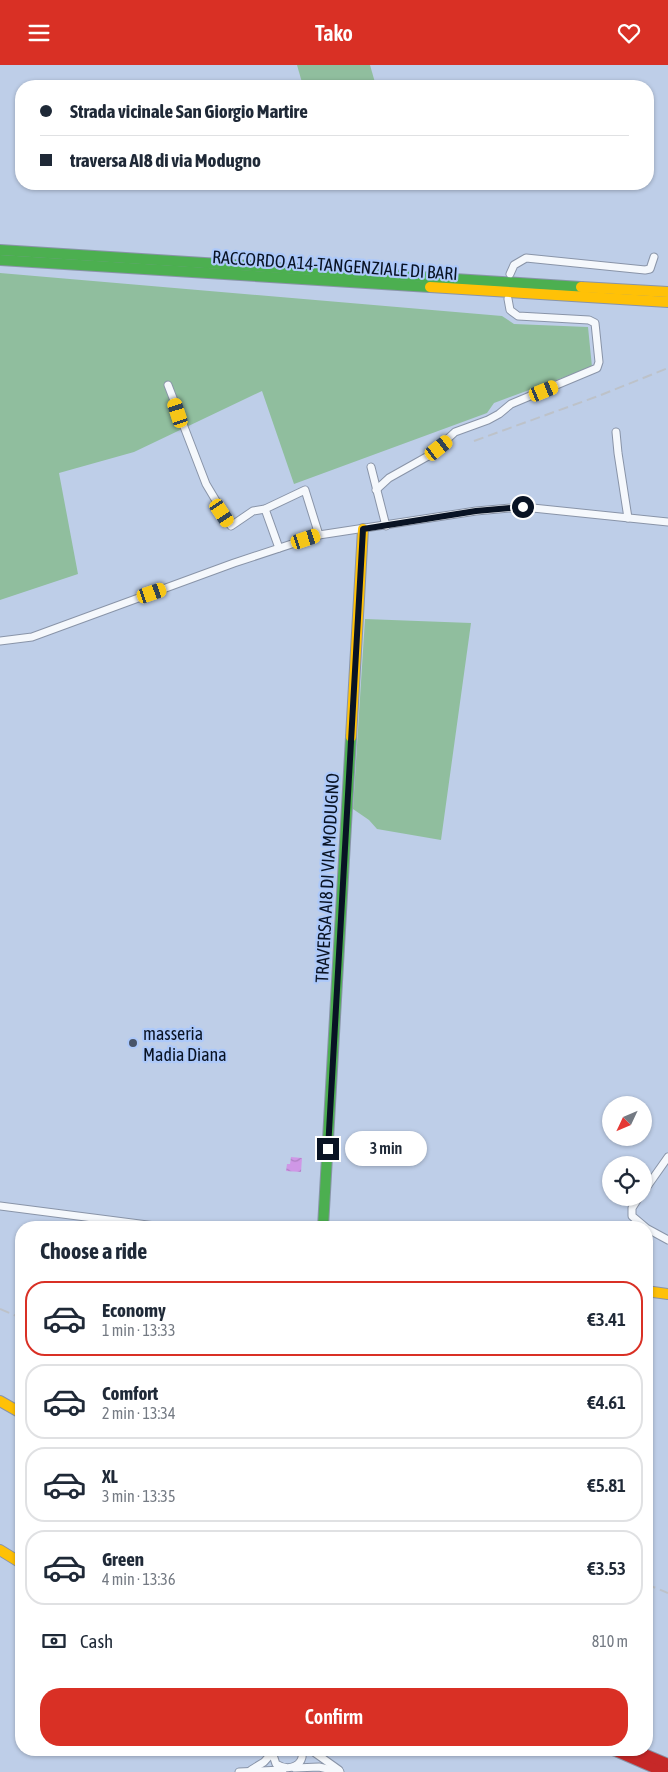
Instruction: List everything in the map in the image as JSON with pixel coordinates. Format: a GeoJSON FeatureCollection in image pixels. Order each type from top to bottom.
{"type":"FeatureCollection","features":[{"type":"Feature","properties":{"kind":"main road","name":"RACCORDO A14-TANGENZIALE DI BARI"},"geometry":{"type":"LineString","coordinates":[[0,250],[668,292]]}},
{"type":"Feature","properties":{"kind":"main road","name":"RACCORDO A14-TANGENZIALE DI BARI"},"geometry":{"type":"LineString","coordinates":[[0,259],[668,302]]}},
{"type":"Feature","properties":{"kind":"main road","name":"TRAVERSA AI8 DI VIA MODUGNO"},"geometry":{"type":"LineString","coordinates":[[323,1221],[363,529]]}},
{"type":"Feature","properties":{"kind":"main road"},"geometry":{"type":"LineString","coordinates":[[653,1292],[668,1294]]}},
{"type":"Feature","properties":{"kind":"main road"},"geometry":{"type":"LineString","coordinates":[[0,1401],[15,1410]]}},
{"type":"Feature","properties":{"kind":"main road"},"geometry":{"type":"LineString","coordinates":[[0,1409],[15,1418]]}},
{"type":"Feature","properties":{"kind":"main road"},"geometry":{"type":"LineString","coordinates":[[0,1550],[15,1560]]}},
{"type":"Feature","properties":{"kind":"main road"},"geometry":{"type":"LineString","coordinates":[[627,1756],[664,1772]]}},
{"type":"Feature","properties":{"kind":"main road"},"geometry":{"type":"LineString","coordinates":[[649,1756],[668,1764]]}},
{"type":"Feature","properties":{"kind":"street"},"geometry":{"type":"LineString","coordinates":[[510,274],[514,265],[526,258],[644,271],[650,269],[654,257]]}},
{"type":"Feature","properties":{"kind":"street"},"geometry":{"type":"LineString","coordinates":[[376,490],[389,479],[430,455],[459,430],[468,429],[500,414],[511,404],[597,368],[599,362],[595,323],[589,320],[518,316],[510,310],[508,299]]}},
{"type":"Feature","properties":{"kind":"street"},"geometry":{"type":"LineString","coordinates":[[168,385],[206,484],[231,526],[248,513],[265,509],[305,490],[319,535]]}},
{"type":"Feature","properties":{"kind":"street"},"geometry":{"type":"LineString","coordinates":[[616,432],[628,518]]}},
{"type":"Feature","properties":{"kind":"street"},"geometry":{"type":"LineString","coordinates":[[371,467],[386,526]]}},
{"type":"Feature","properties":{"kind":"street"},"geometry":{"type":"LineString","coordinates":[[0,641],[32,637],[319,535],[476,511],[523,507],[668,522]]}},
{"type":"Feature","properties":{"kind":"street"},"geometry":{"type":"LineString","coordinates":[[265,509],[279,548]]}},
{"type":"Feature","properties":{"kind":"street"},"geometry":{"type":"LineString","coordinates":[[652,1180],[668,1157]]}},
{"type":"Feature","properties":{"kind":"street"},"geometry":{"type":"LineString","coordinates":[[0,1206],[116,1221]]}},
{"type":"Feature","properties":{"kind":"street"},"geometry":{"type":"LineString","coordinates":[[633,1206],[632,1216],[638,1221]]}},
{"type":"Feature","properties":{"kind":"street"},"geometry":{"type":"LineString","coordinates":[[653,1232],[668,1240]]}},
{"type":"Feature","properties":{"kind":"street"},"geometry":{"type":"LineString","coordinates":[[248,1771],[264,1762],[269,1756]]}},
{"type":"Feature","properties":{"kind":"street"},"geometry":{"type":"LineString","coordinates":[[274,1756],[276,1764],[286,1770]]}},
{"type":"Feature","properties":{"kind":"street"},"geometry":{"type":"LineString","coordinates":[[295,1768],[302,1761],[302,1756]]}},
{"type":"Feature","properties":{"kind":"street"},"geometry":{"type":"LineString","coordinates":[[319,1756],[340,1772]]}},
{"type":"Feature","properties":{"kind":"street"},"geometry":{"type":"LineString","coordinates":[[239,1772],[319,1767],[340,1772]]}},
{"type":"Feature","properties":{"kind":"green space"},"geometry":{"type":"Polygon","coordinates":[[[297,65],[370,65],[374,80],[301,80],[297,65]]]}},
{"type":"Feature","properties":{"kind":"green space"},"geometry":{"type":"Polygon","coordinates":[[[0,273],[502,316],[514,324],[588,327],[592,367],[494,403],[487,413],[294,484],[262,391],[134,452],[59,473],[78,574],[0,600],[0,273]]]}},
{"type":"Feature","properties":{"kind":"green space"},"geometry":{"type":"Polygon","coordinates":[[[365,619],[471,623],[441,840],[377,829],[369,820],[353,809],[365,619]]]}},
{"type":"Feature","properties":{"kind":"water"},"geometry":{"type":"Polygon","coordinates":[[[291,1157],[302,1158],[301,1172],[286,1171],[291,1157]]]}},
{"type":"Feature","properties":{"kind":"railway"},"geometry":{"type":"LineString","coordinates":[[474,441],[601,395],[668,368]]}},
{"type":"Feature","properties":{"kind":"railway"},"geometry":{"type":"LineString","coordinates":[[0,1309],[15,1315]]}},
{"type":"Feature","properties":{"kind":"railway"},"geometry":{"type":"LineString","coordinates":[[653,1587],[668,1593]]}},
{"type":"Feature","properties":{"kind":"traffic: fast"},"geometry":{"type":"LineString","coordinates":[[0,250],[581,287]]}},
{"type":"Feature","properties":{"kind":"traffic: fast"},"geometry":{"type":"LineString","coordinates":[[0,260],[430,287]]}},
{"type":"Feature","properties":{"kind":"traffic: fast"},"geometry":{"type":"LineString","coordinates":[[323,1221],[351,737]]}},
{"type":"Feature","properties":{"kind":"traffic: slow"},"geometry":{"type":"LineString","coordinates":[[430,287],[668,302]]}},
{"type":"Feature","properties":{"kind":"traffic: slow"},"geometry":{"type":"LineString","coordinates":[[581,287],[668,292]]}},
{"type":"Feature","properties":{"kind":"traffic: slow"},"geometry":{"type":"LineString","coordinates":[[351,737],[363,529]]}},
{"type":"Feature","properties":{"kind":"traffic: slow"},"geometry":{"type":"LineString","coordinates":[[653,1292],[668,1294]]}},
{"type":"Feature","properties":{"kind":"traffic: slow"},"geometry":{"type":"LineString","coordinates":[[0,1401],[15,1410]]}},
{"type":"Feature","properties":{"kind":"traffic: slow"},"geometry":{"type":"LineString","coordinates":[[0,1550],[15,1559]]}},
{"type":"Feature","properties":{"kind":"traffic: jam"},"geometry":{"type":"LineString","coordinates":[[627,1756],[664,1772]]}},
{"type":"Feature","properties":{"kind":"traffic: jam"},"geometry":{"type":"LineString","coordinates":[[649,1756],[668,1764]]}},
{"type":"Feature","properties":{"kind":"place","name":"masseria Madia Diana"},"geometry":{"type":"Point","coordinates":[133,1043]}},
{"type":"Feature","properties":{"kind":"route"},"geometry":{"type":"LineString","coordinates":[[328,1149],[363,529],[476,511],[523,507]]}}]}
